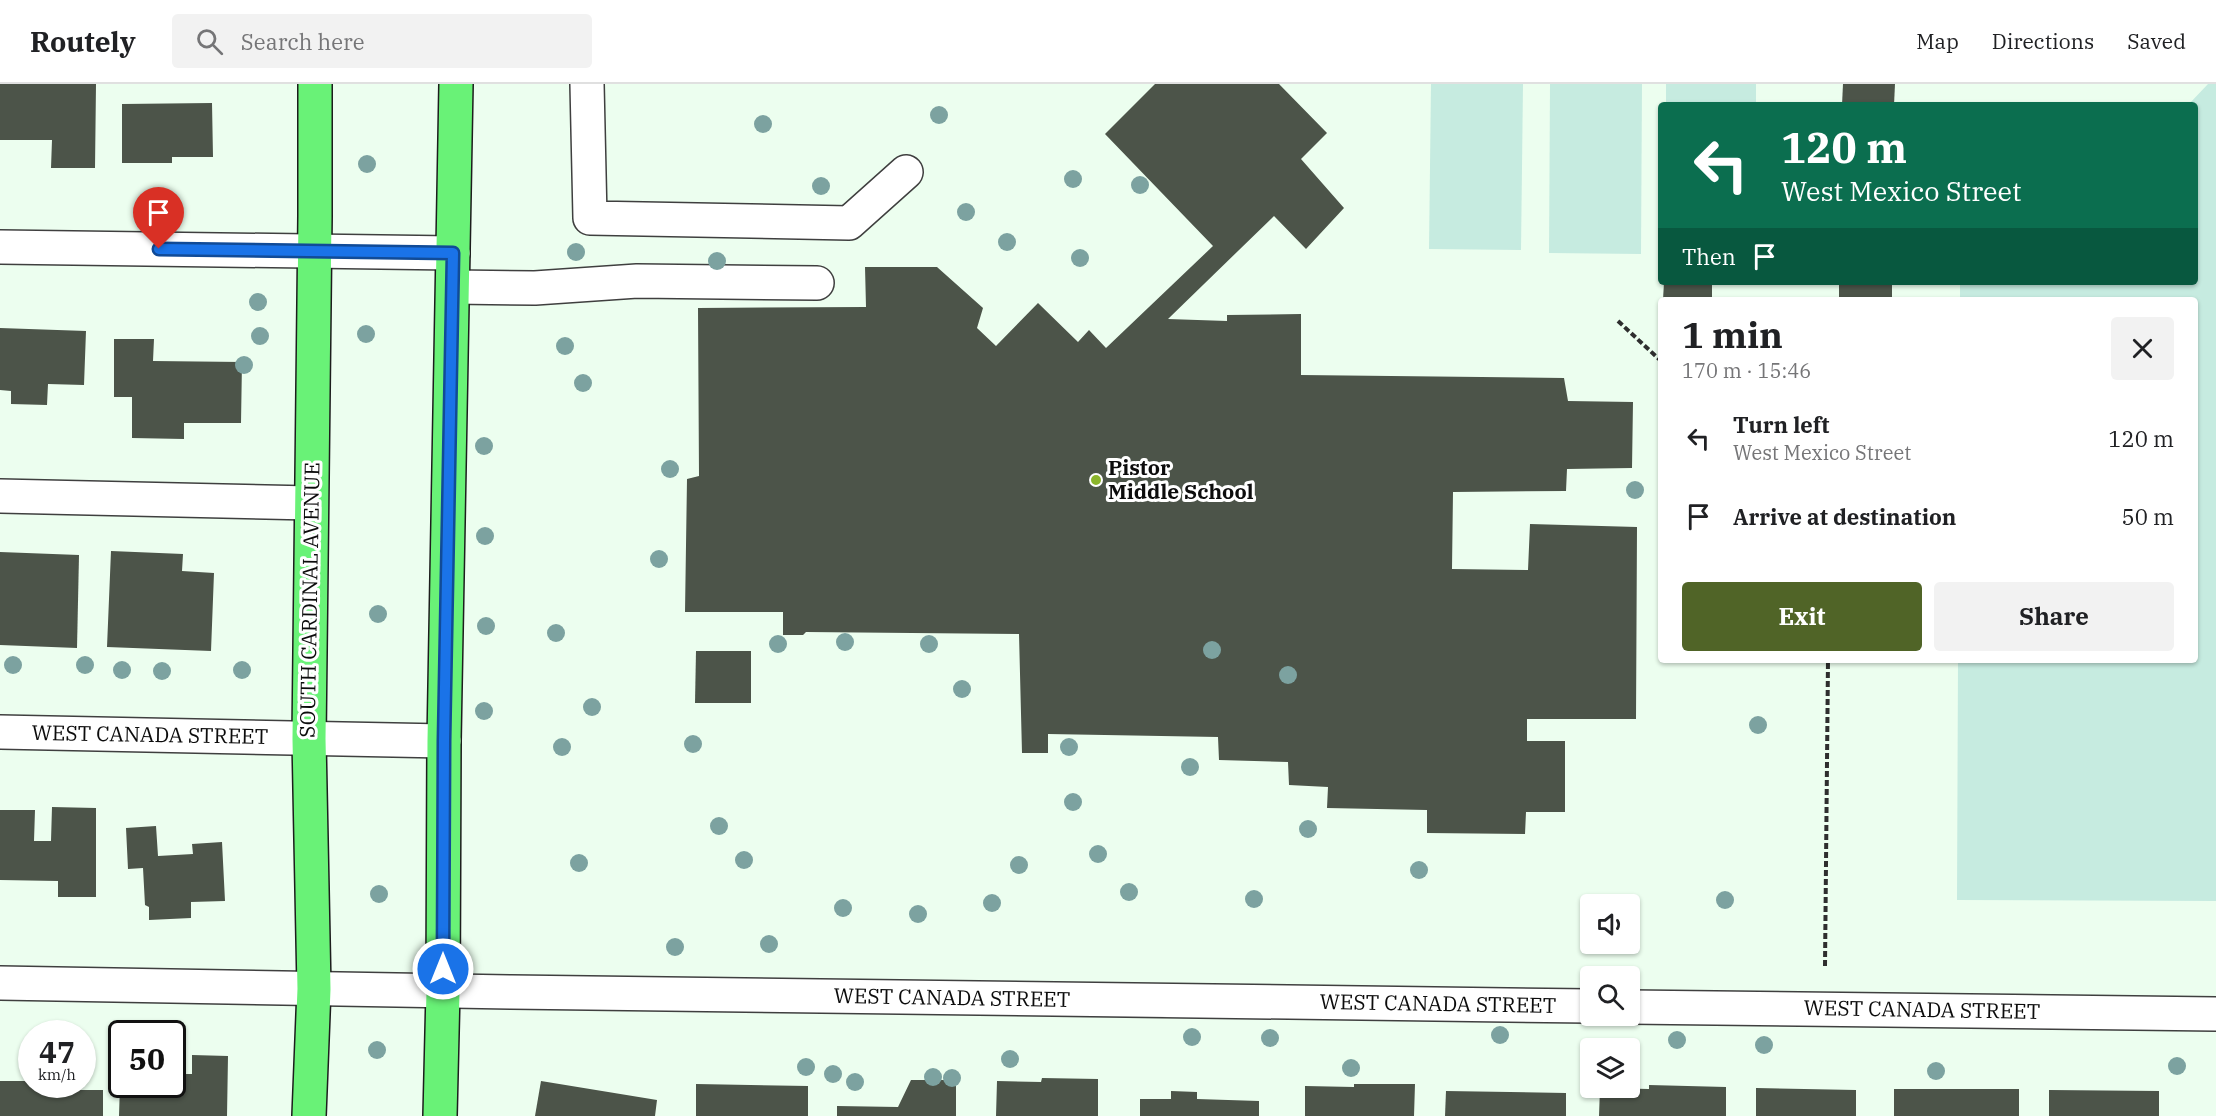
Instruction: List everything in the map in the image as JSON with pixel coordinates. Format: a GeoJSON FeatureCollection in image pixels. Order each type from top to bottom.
{"type":"FeatureCollection","features":[{"type":"Feature","properties":{"kind":"main road","name":"SOUTH CARDINAL AVENUE"},"geometry":{"type":"LineString","coordinates":[[309,1116],[314,989],[309,739],[315,84]]}},
{"type":"Feature","properties":{"kind":"main road"},"geometry":{"type":"LineString","coordinates":[[440,1116],[444,741],[456,84]]}},
{"type":"Feature","properties":{"kind":"street"},"geometry":{"type":"LineString","coordinates":[[587,84],[590,218],[849,223],[906,172]]}},
{"type":"Feature","properties":{"kind":"street"},"geometry":{"type":"LineString","coordinates":[[0,247],[453,253]]}},
{"type":"Feature","properties":{"kind":"street"},"geometry":{"type":"LineString","coordinates":[[453,286],[535,288],[637,281],[817,283]]}},
{"type":"Feature","properties":{"kind":"street"},"geometry":{"type":"LineString","coordinates":[[0,496],[311,503]]}},
{"type":"Feature","properties":{"kind":"street","name":"WEST CANADA STREET"},"geometry":{"type":"LineString","coordinates":[[0,732],[444,741]]}},
{"type":"Feature","properties":{"kind":"street","name":"WEST CANADA STREET"},"geometry":{"type":"LineString","coordinates":[[0,983],[1580,1006]]}},
{"type":"Feature","properties":{"kind":"street","name":"WEST CANADA STREET"},"geometry":{"type":"LineString","coordinates":[[1640,1006],[2216,1014]]}},
{"type":"Feature","properties":{"kind":"path"},"geometry":{"type":"LineString","coordinates":[[1618,321],[1658,358]]}},
{"type":"Feature","properties":{"kind":"path"},"geometry":{"type":"LineString","coordinates":[[1825,966],[1828,663]]}},
{"type":"Feature","properties":{"kind":"shaded area"},"geometry":{"type":"Polygon","coordinates":[[[1431,84],[1523,84],[1521,250],[1429,249],[1431,84]]]}},
{"type":"Feature","properties":{"kind":"shaded area"},"geometry":{"type":"Polygon","coordinates":[[[1550,84],[1642,84],[1641,254],[1549,253],[1550,84]]]}},
{"type":"Feature","properties":{"kind":"shaded area"},"geometry":{"type":"Polygon","coordinates":[[[1666,84],[1756,84],[1756,102],[1666,102],[1666,84]]]}},
{"type":"Feature","properties":{"kind":"shaded area"},"geometry":{"type":"Polygon","coordinates":[[[2208,84],[2216,84],[2216,901],[1957,900],[1958,663],[2198,663],[2198,297],[1960,297],[1960,285],[2198,285],[2198,102],[2191,102],[2208,84]]]}},
{"type":"Feature","properties":{"kind":"building"},"geometry":{"type":"Polygon","coordinates":[[[0,84],[96,84],[95,168],[51,168],[52,140],[0,140],[0,84]]]}},
{"type":"Feature","properties":{"kind":"building","name":"Pistor Middle School"},"geometry":{"type":"Polygon","coordinates":[[[1155,84],[1279,84],[1327,133],[1301,159],[1344,208],[1306,249],[1274,216],[1168,319],[1227,321],[1227,315],[1301,314],[1301,375],[1564,378],[1568,401],[1633,402],[1632,468],[1567,469],[1566,491],[1453,492],[1452,569],[1528,570],[1530,524],[1637,527],[1636,719],[1527,719],[1527,741],[1565,741],[1565,812],[1526,812],[1525,834],[1427,833],[1427,810],[1327,808],[1328,787],[1289,785],[1288,762],[1219,760],[1218,737],[1048,734],[1048,753],[1022,753],[1019,634],[806,632],[803,635],[783,635],[783,612],[685,612],[687,479],[699,476],[698,308],[866,307],[865,267],[937,267],[983,308],[977,328],[996,346],[1038,303],[1078,342],[1089,330],[1106,348],[1213,246],[1105,134],[1155,84]]]}},
{"type":"Feature","properties":{"kind":"building"},"geometry":{"type":"Polygon","coordinates":[[[1843,84],[1895,84],[1894,102],[1842,102],[1843,84]]]}},
{"type":"Feature","properties":{"kind":"building"},"geometry":{"type":"Polygon","coordinates":[[[212,103],[213,157],[172,157],[172,163],[122,163],[122,104],[212,103]]]}},
{"type":"Feature","properties":{"kind":"building"},"geometry":{"type":"Polygon","coordinates":[[[1664,285],[1712,285],[1712,297],[1663,297],[1664,285]]]}},
{"type":"Feature","properties":{"kind":"building"},"geometry":{"type":"Polygon","coordinates":[[[1839,285],[1892,285],[1892,297],[1839,297],[1839,285]]]}},
{"type":"Feature","properties":{"kind":"building"},"geometry":{"type":"Polygon","coordinates":[[[0,328],[86,331],[84,385],[48,384],[47,405],[11,404],[11,391],[0,390],[0,328]]]}},
{"type":"Feature","properties":{"kind":"building"},"geometry":{"type":"Polygon","coordinates":[[[114,339],[154,339],[153,361],[242,362],[241,423],[184,423],[184,439],[132,438],[132,397],[114,397],[114,339]]]}},
{"type":"Feature","properties":{"kind":"building"},"geometry":{"type":"Polygon","coordinates":[[[111,551],[183,554],[182,571],[214,573],[211,651],[107,647],[111,551]]]}},
{"type":"Feature","properties":{"kind":"building"},"geometry":{"type":"Polygon","coordinates":[[[0,552],[79,555],[77,648],[0,645],[0,552]]]}},
{"type":"Feature","properties":{"kind":"building"},"geometry":{"type":"Polygon","coordinates":[[[696,651],[751,651],[751,703],[695,703],[696,651]]]}},
{"type":"Feature","properties":{"kind":"building"},"geometry":{"type":"Polygon","coordinates":[[[52,807],[96,808],[96,897],[58,897],[58,881],[0,880],[0,810],[35,810],[34,841],[51,841],[52,807]]]}},
{"type":"Feature","properties":{"kind":"building"},"geometry":{"type":"Polygon","coordinates":[[[156,826],[158,856],[193,854],[192,844],[222,842],[225,901],[191,902],[191,918],[149,920],[149,907],[145,905],[143,868],[128,869],[126,828],[156,826]]]}},
{"type":"Feature","properties":{"kind":"building"},"geometry":{"type":"Polygon","coordinates":[[[192,1055],[228,1056],[227,1116],[119,1116],[120,1098],[186,1098],[186,1074],[192,1074],[192,1055]]]}},
{"type":"Feature","properties":{"kind":"building"},"geometry":{"type":"Polygon","coordinates":[[[1042,1078],[1098,1079],[1098,1116],[996,1116],[997,1081],[1041,1082],[1042,1078]]]}},
{"type":"Feature","properties":{"kind":"building"},"geometry":{"type":"Polygon","coordinates":[[[911,1080],[956,1080],[956,1116],[837,1116],[837,1106],[898,1107],[911,1080]]]}},
{"type":"Feature","properties":{"kind":"building"},"geometry":{"type":"Polygon","coordinates":[[[0,1081],[18,1081],[18,1098],[96,1098],[96,1090],[103,1090],[103,1116],[0,1116],[0,1081]]]}},
{"type":"Feature","properties":{"kind":"building"},"geometry":{"type":"Polygon","coordinates":[[[541,1081],[657,1100],[655,1116],[535,1116],[541,1081]]]}},
{"type":"Feature","properties":{"kind":"building"},"geometry":{"type":"Polygon","coordinates":[[[696,1084],[808,1086],[808,1116],[696,1116],[696,1084]]]}},
{"type":"Feature","properties":{"kind":"building"},"geometry":{"type":"Polygon","coordinates":[[[1354,1084],[1415,1084],[1414,1116],[1305,1116],[1305,1086],[1354,1087],[1354,1084]]]}},
{"type":"Feature","properties":{"kind":"building"},"geometry":{"type":"Polygon","coordinates":[[[1649,1085],[1726,1087],[1726,1116],[1599,1116],[1600,1098],[1640,1098],[1640,1089],[1649,1089],[1649,1085]]]}},
{"type":"Feature","properties":{"kind":"building"},"geometry":{"type":"Polygon","coordinates":[[[1756,1088],[1856,1090],[1856,1116],[1756,1116],[1756,1088]]]}},
{"type":"Feature","properties":{"kind":"building"},"geometry":{"type":"Polygon","coordinates":[[[1894,1089],[2019,1089],[2019,1116],[1894,1116],[1894,1089]]]}},
{"type":"Feature","properties":{"kind":"building"},"geometry":{"type":"Polygon","coordinates":[[[2049,1090],[2159,1091],[2159,1116],[2049,1116],[2049,1090]]]}},
{"type":"Feature","properties":{"kind":"building"},"geometry":{"type":"Polygon","coordinates":[[[1171,1091],[1197,1092],[1197,1099],[1259,1101],[1259,1116],[1140,1116],[1140,1099],[1171,1099],[1171,1091]]]}},
{"type":"Feature","properties":{"kind":"building"},"geometry":{"type":"Polygon","coordinates":[[[1446,1091],[1566,1093],[1566,1116],[1445,1116],[1446,1091]]]}},
{"type":"Feature","properties":{"kind":"place","name":"Pistor Middle School"},"geometry":{"type":"Point","coordinates":[1096,480]}},
{"type":"Feature","properties":{"kind":"route"},"geometry":{"type":"LineString","coordinates":[[159,249],[453,253],[444,741],[443,969]]}}]}
